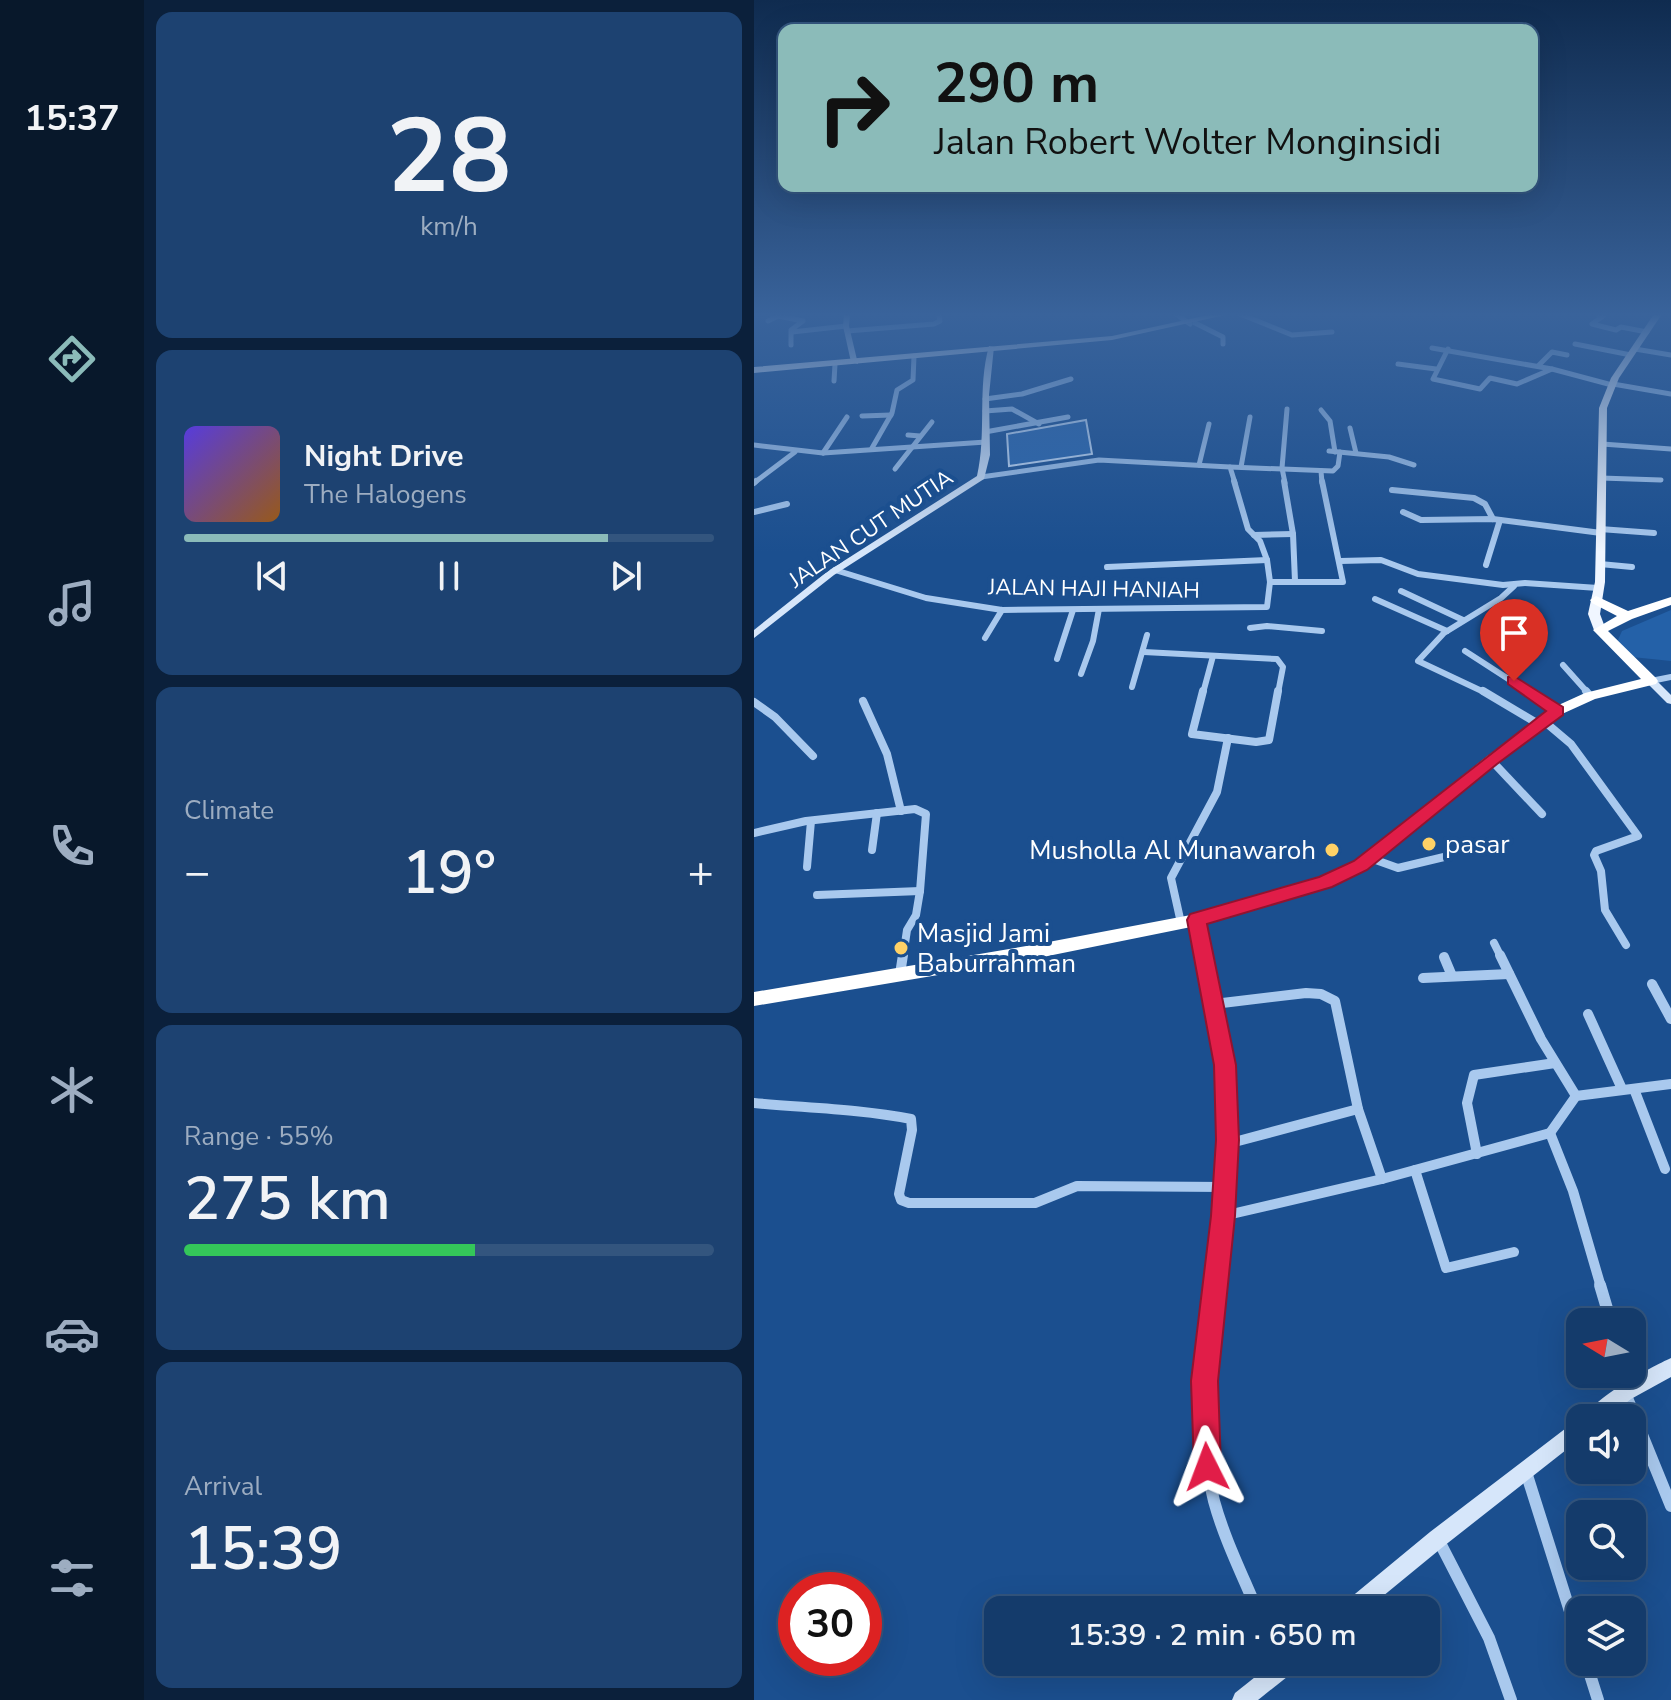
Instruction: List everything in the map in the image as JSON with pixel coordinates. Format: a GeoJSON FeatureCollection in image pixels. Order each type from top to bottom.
{"type":"FeatureCollection","features":[{"type":"Feature","properties":{"kind":"highway"},"geometry":{"type":"LineString","coordinates":[[1597,594],[1627,616]]}},
{"type":"Feature","properties":{"kind":"highway"},"geometry":{"type":"LineString","coordinates":[[1651,681],[1600,630],[1627,616],[1671,601]]}},
{"type":"Feature","properties":{"kind":"highway"},"geometry":{"type":"LineString","coordinates":[[754,999],[1189,921],[1325,882],[1349,873],[1370,858],[1491,760],[1548,720],[1590,696],[1651,681]]}},
{"type":"Feature","properties":{"kind":"main road","name":"JALAN CUT MUTIA"},"geometry":{"type":"LineString","coordinates":[[754,635],[835,570],[981,477],[986,437],[986,393]]}},
{"type":"Feature","properties":{"kind":"main road"},"geometry":{"type":"LineString","coordinates":[[1600,630],[1594,614],[1600,564],[1603,408],[1608,393]]}},
{"type":"Feature","properties":{"kind":"main road"},"geometry":{"type":"LineString","coordinates":[[1651,681],[1671,701]]}},
{"type":"Feature","properties":{"kind":"main road"},"geometry":{"type":"LineString","coordinates":[[1611,1404],[1671,1367]]}},
{"type":"Feature","properties":{"kind":"main road"},"geometry":{"type":"LineString","coordinates":[[1368,1596],[1566,1438]]}},
{"type":"Feature","properties":{"kind":"main road"},"geometry":{"type":"LineString","coordinates":[[1242,1700],[1270,1676]]}},
{"type":"Feature","properties":{"kind":"street"},"geometry":{"type":"LineString","coordinates":[[872,448],[891,415],[897,393]]}},
{"type":"Feature","properties":{"kind":"street"},"geometry":{"type":"LineString","coordinates":[[985,399],[1018,393]]}},
{"type":"Feature","properties":{"kind":"street"},"geometry":{"type":"LineString","coordinates":[[985,411],[1012,409],[1039,424]]}},
{"type":"Feature","properties":{"kind":"street"},"geometry":{"type":"LineString","coordinates":[[1287,409],[1282,468],[1293,534],[1295,581]]}},
{"type":"Feature","properties":{"kind":"street"},"geometry":{"type":"LineString","coordinates":[[981,477],[1079,461],[1321,471],[1336,469],[1330,421],[1321,410]]}},
{"type":"Feature","properties":{"kind":"street"},"geometry":{"type":"LineString","coordinates":[[862,416],[891,415]]}},
{"type":"Feature","properties":{"kind":"street"},"geometry":{"type":"LineString","coordinates":[[823,453],[847,417]]}},
{"type":"Feature","properties":{"kind":"street"},"geometry":{"type":"LineString","coordinates":[[754,445],[823,453],[872,448],[910,449],[986,437],[1068,417]]}},
{"type":"Feature","properties":{"kind":"street"},"geometry":{"type":"LineString","coordinates":[[1241,467],[1250,417]]}},
{"type":"Feature","properties":{"kind":"street"},"geometry":{"type":"LineString","coordinates":[[895,469],[932,422]]}},
{"type":"Feature","properties":{"kind":"street"},"geometry":{"type":"LineString","coordinates":[[1199,465],[1209,424]]}},
{"type":"Feature","properties":{"kind":"street"},"geometry":{"type":"LineString","coordinates":[[1350,428],[1356,453]]}},
{"type":"Feature","properties":{"kind":"street"},"geometry":{"type":"LineString","coordinates":[[908,435],[920,436]]}},
{"type":"Feature","properties":{"kind":"street"},"geometry":{"type":"LineString","coordinates":[[1602,444],[1671,449]]}},
{"type":"Feature","properties":{"kind":"street"},"geometry":{"type":"LineString","coordinates":[[754,483],[796,451]]}},
{"type":"Feature","properties":{"kind":"street"},"geometry":{"type":"LineString","coordinates":[[1334,452],[1356,453],[1414,465]]}},
{"type":"Feature","properties":{"kind":"street"},"geometry":{"type":"LineString","coordinates":[[1230,467],[1248,529],[1260,541],[1267,560],[1270,582],[1264,607],[1267,626]]}},
{"type":"Feature","properties":{"kind":"street"},"geometry":{"type":"LineString","coordinates":[[1270,582],[1341,584],[1340,561],[1324,502],[1321,471]]}},
{"type":"Feature","properties":{"kind":"street"},"geometry":{"type":"LineString","coordinates":[[1601,478],[1661,480]]}},
{"type":"Feature","properties":{"kind":"street"},"geometry":{"type":"LineString","coordinates":[[1392,490],[1474,498],[1485,504],[1496,520],[1486,565]]}},
{"type":"Feature","properties":{"kind":"street"},"geometry":{"type":"LineString","coordinates":[[754,512],[787,504]]}},
{"type":"Feature","properties":{"kind":"street"},"geometry":{"type":"LineString","coordinates":[[1403,512],[1421,520],[1496,520],[1600,531],[1654,533]]}},
{"type":"Feature","properties":{"kind":"street"},"geometry":{"type":"LineString","coordinates":[[1254,535],[1293,534]]}},
{"type":"Feature","properties":{"kind":"street"},"geometry":{"type":"LineString","coordinates":[[1107,567],[1267,560]]}},
{"type":"Feature","properties":{"kind":"street"},"geometry":{"type":"LineString","coordinates":[[1340,561],[1381,560],[1418,574],[1514,586],[1525,583],[1597,594]]}},
{"type":"Feature","properties":{"kind":"street"},"geometry":{"type":"LineString","coordinates":[[1600,564],[1632,567]]}},
{"type":"Feature","properties":{"kind":"street","name":"JALAN HAJI HANIAH"},"geometry":{"type":"LineString","coordinates":[[835,570],[926,598],[1002,610],[1264,607]]}},
{"type":"Feature","properties":{"kind":"street"},"geometry":{"type":"LineString","coordinates":[[1514,586],[1500,601],[1463,620],[1429,644],[1418,661],[1548,720]]}},
{"type":"Feature","properties":{"kind":"street"},"geometry":{"type":"LineString","coordinates":[[1401,591],[1463,620]]}},
{"type":"Feature","properties":{"kind":"street"},"geometry":{"type":"LineString","coordinates":[[1375,599],[1447,631]]}},
{"type":"Feature","properties":{"kind":"street"},"geometry":{"type":"LineString","coordinates":[[1081,674],[1093,641],[1099,609]]}},
{"type":"Feature","properties":{"kind":"street"},"geometry":{"type":"LineString","coordinates":[[985,638],[1002,610]]}},
{"type":"Feature","properties":{"kind":"street"},"geometry":{"type":"LineString","coordinates":[[1057,659],[1073,610]]}},
{"type":"Feature","properties":{"kind":"street"},"geometry":{"type":"LineString","coordinates":[[1250,628],[1267,626],[1322,631]]}},
{"type":"Feature","properties":{"kind":"street"},"geometry":{"type":"LineString","coordinates":[[1132,687],[1147,635]]}},
{"type":"Feature","properties":{"kind":"street"},"geometry":{"type":"LineString","coordinates":[[1465,651],[1548,720],[1571,744],[1638,836],[1596,851],[1594,855],[1601,871],[1605,910],[1626,945]]}},
{"type":"Feature","properties":{"kind":"street"},"geometry":{"type":"LineString","coordinates":[[1144,652],[1277,659],[1283,667],[1271,737],[1265,742],[1197,736],[1191,732],[1213,656]]}},
{"type":"Feature","properties":{"kind":"street"},"geometry":{"type":"LineString","coordinates":[[1563,665],[1590,696]]}},
{"type":"Feature","properties":{"kind":"street"},"geometry":{"type":"LineString","coordinates":[[1651,681],[1671,677]]}},
{"type":"Feature","properties":{"kind":"street"},"geometry":{"type":"LineString","coordinates":[[863,701],[877,728],[896,784],[901,811]]}},
{"type":"Feature","properties":{"kind":"street"},"geometry":{"type":"LineString","coordinates":[[754,702],[772,714],[813,756]]}},
{"type":"Feature","properties":{"kind":"street"},"geometry":{"type":"LineString","coordinates":[[1228,738],[1217,792],[1171,878],[1189,921],[1214,1004],[1225,1065],[1226,1187],[1204,1381],[1207,1467],[1215,1503],[1252,1596]]}},
{"type":"Feature","properties":{"kind":"street"},"geometry":{"type":"LineString","coordinates":[[1491,760],[1542,814]]}},
{"type":"Feature","properties":{"kind":"street"},"geometry":{"type":"LineString","coordinates":[[754,833],[811,821],[877,813],[920,810],[926,814],[920,891],[916,915],[907,930],[900,974]]}},
{"type":"Feature","properties":{"kind":"street"},"geometry":{"type":"LineString","coordinates":[[872,850],[877,813]]}},
{"type":"Feature","properties":{"kind":"street"},"geometry":{"type":"LineString","coordinates":[[807,867],[811,821]]}},
{"type":"Feature","properties":{"kind":"street"},"geometry":{"type":"LineString","coordinates":[[1370,858],[1398,868],[1444,857]]}},
{"type":"Feature","properties":{"kind":"street"},"geometry":{"type":"LineString","coordinates":[[817,895],[920,891]]}},
{"type":"Feature","properties":{"kind":"street"},"geometry":{"type":"LineString","coordinates":[[1494,943],[1555,1063],[1576,1096]]}},
{"type":"Feature","properties":{"kind":"street"},"geometry":{"type":"LineString","coordinates":[[1444,957],[1452,976]]}},
{"type":"Feature","properties":{"kind":"street"},"geometry":{"type":"LineString","coordinates":[[1423,978],[1509,974]]}},
{"type":"Feature","properties":{"kind":"street"},"geometry":{"type":"LineString","coordinates":[[1652,984],[1671,1019]]}},
{"type":"Feature","properties":{"kind":"street"},"geometry":{"type":"LineString","coordinates":[[1214,1004],[1306,993],[1321,994],[1335,1001],[1358,1109],[1382,1179]]}},
{"type":"Feature","properties":{"kind":"street"},"geometry":{"type":"LineString","coordinates":[[1588,1014],[1628,1089],[1665,1169]]}},
{"type":"Feature","properties":{"kind":"street"},"geometry":{"type":"LineString","coordinates":[[1477,1154],[1469,1113],[1469,1082],[1474,1075],[1555,1063]]}},
{"type":"Feature","properties":{"kind":"street"},"geometry":{"type":"LineString","coordinates":[[1223,1216],[1382,1179],[1550,1133],[1576,1096],[1671,1084]]}},
{"type":"Feature","properties":{"kind":"street"},"geometry":{"type":"LineString","coordinates":[[754,1103],[822,1110],[862,1110],[911,1119],[912,1130],[899,1194],[901,1200],[909,1203],[1035,1203],[1077,1186],[1226,1187]]}},
{"type":"Feature","properties":{"kind":"street"},"geometry":{"type":"LineString","coordinates":[[1227,1144],[1358,1109]]}},
{"type":"Feature","properties":{"kind":"street"},"geometry":{"type":"LineString","coordinates":[[1550,1133],[1573,1191],[1607,1308]]}},
{"type":"Feature","properties":{"kind":"street"},"geometry":{"type":"LineString","coordinates":[[1415,1170],[1446,1268],[1480,1260],[1492,1261],[1514,1252]]}},
{"type":"Feature","properties":{"kind":"street"},"geometry":{"type":"LineString","coordinates":[[1624,1388],[1671,1506]]}},
{"type":"Feature","properties":{"kind":"street"},"geometry":{"type":"LineString","coordinates":[[1525,1469],[1566,1599]]}},
{"type":"Feature","properties":{"kind":"street"},"geometry":{"type":"LineString","coordinates":[[1437,1539],[1489,1638],[1511,1700]]}},
{"type":"Feature","properties":{"kind":"street"},"geometry":{"type":"LineString","coordinates":[[1590,1676],[1598,1700]]}},
{"type":"Feature","properties":{"kind":"shaded area"},"geometry":{"type":"Polygon","coordinates":[[[1671,610],[1671,661],[1632,657],[1617,642],[1622,631],[1671,610]]]}},
{"type":"Feature","properties":{"kind":"building"},"geometry":{"type":"Polygon","coordinates":[[[1086,420],[1092,454],[1009,466],[1007,434],[1086,420]]]}},
{"type":"Feature","properties":{"kind":"place","name":"pasar"},"geometry":{"type":"Point","coordinates":[1429,844]}},
{"type":"Feature","properties":{"kind":"place","name":"Musholla Al Munawaroh"},"geometry":{"type":"Point","coordinates":[1332,850]}},
{"type":"Feature","properties":{"kind":"place","name":"Masjid Jami Baburrahman"},"geometry":{"type":"Point","coordinates":[901,948]}},
{"type":"Feature","properties":{"kind":"route"},"geometry":{"type":"LineString","coordinates":[[1207,1467],[1204,1381],[1223,1216],[1228,1140],[1225,1065],[1196,920],[1325,882],[1361,866],[1491,760],[1557,711],[1514,681]]}}]}
